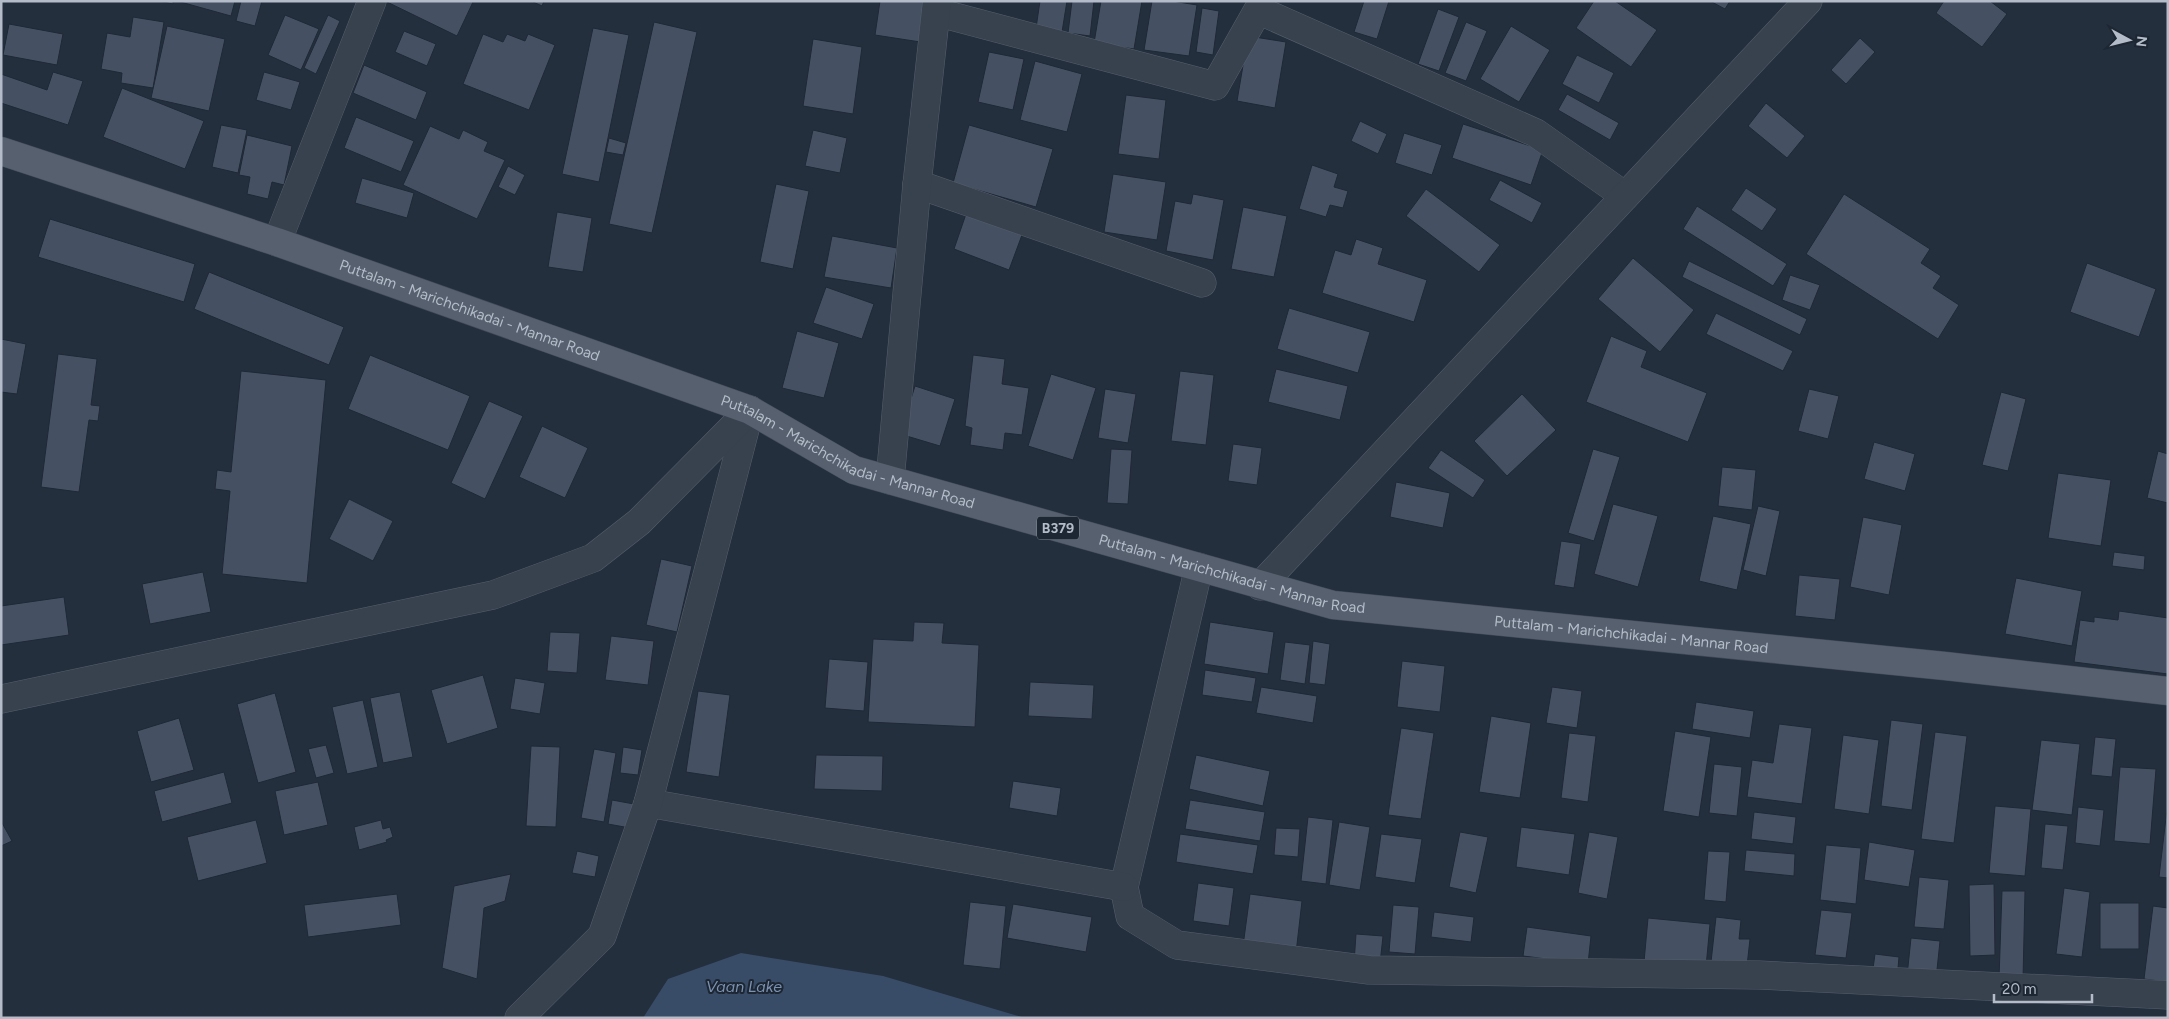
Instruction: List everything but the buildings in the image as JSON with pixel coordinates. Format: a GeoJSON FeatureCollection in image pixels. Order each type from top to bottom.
{"type":"FeatureCollection","features":[{"type":"Feature","properties":{"kind":"main road","name":"Puttalam - Marichchikadai - Mannar Road"},"geometry":{"type":"LineString","coordinates":[[1,151],[277,242],[750,410],[854,470],[1199,567],[1260,586],[1333,605],[1945,666],[2168,691]]}},
{"type":"Feature","properties":{"kind":"street"},"geometry":{"type":"LineString","coordinates":[[277,242],[372,1]]}},
{"type":"Feature","properties":{"kind":"street"},"geometry":{"type":"LineString","coordinates":[[1260,586],[1808,1]]}},
{"type":"Feature","properties":{"kind":"street"},"geometry":{"type":"LineString","coordinates":[[890,480],[936,6],[1215,86],[1258,10],[1536,133],[1625,196]]}},
{"type":"Feature","properties":{"kind":"street"},"geometry":{"type":"LineString","coordinates":[[918,184],[1202,283]]}},
{"type":"Feature","properties":{"kind":"street"},"geometry":{"type":"LineString","coordinates":[[1,699],[493,595],[593,558],[639,522],[750,410]]}},
{"type":"Feature","properties":{"kind":"street"},"geometry":{"type":"LineString","coordinates":[[519,1018],[602,936],[648,803],[750,410]]}},
{"type":"Feature","properties":{"kind":"street"},"geometry":{"type":"LineString","coordinates":[[1199,567],[1124,886],[1130,916],[1177,945],[1369,970],[1759,975],[2168,995]]}},
{"type":"Feature","properties":{"kind":"street"},"geometry":{"type":"LineString","coordinates":[[648,803],[1124,886]]}},
{"type":"Feature","properties":{"kind":"water","name":"Vaan Lake"},"geometry":{"type":"Polygon","coordinates":[[[741,953],[883,976],[1025,1018],[643,1018],[668,979],[741,953]]]}}]}
